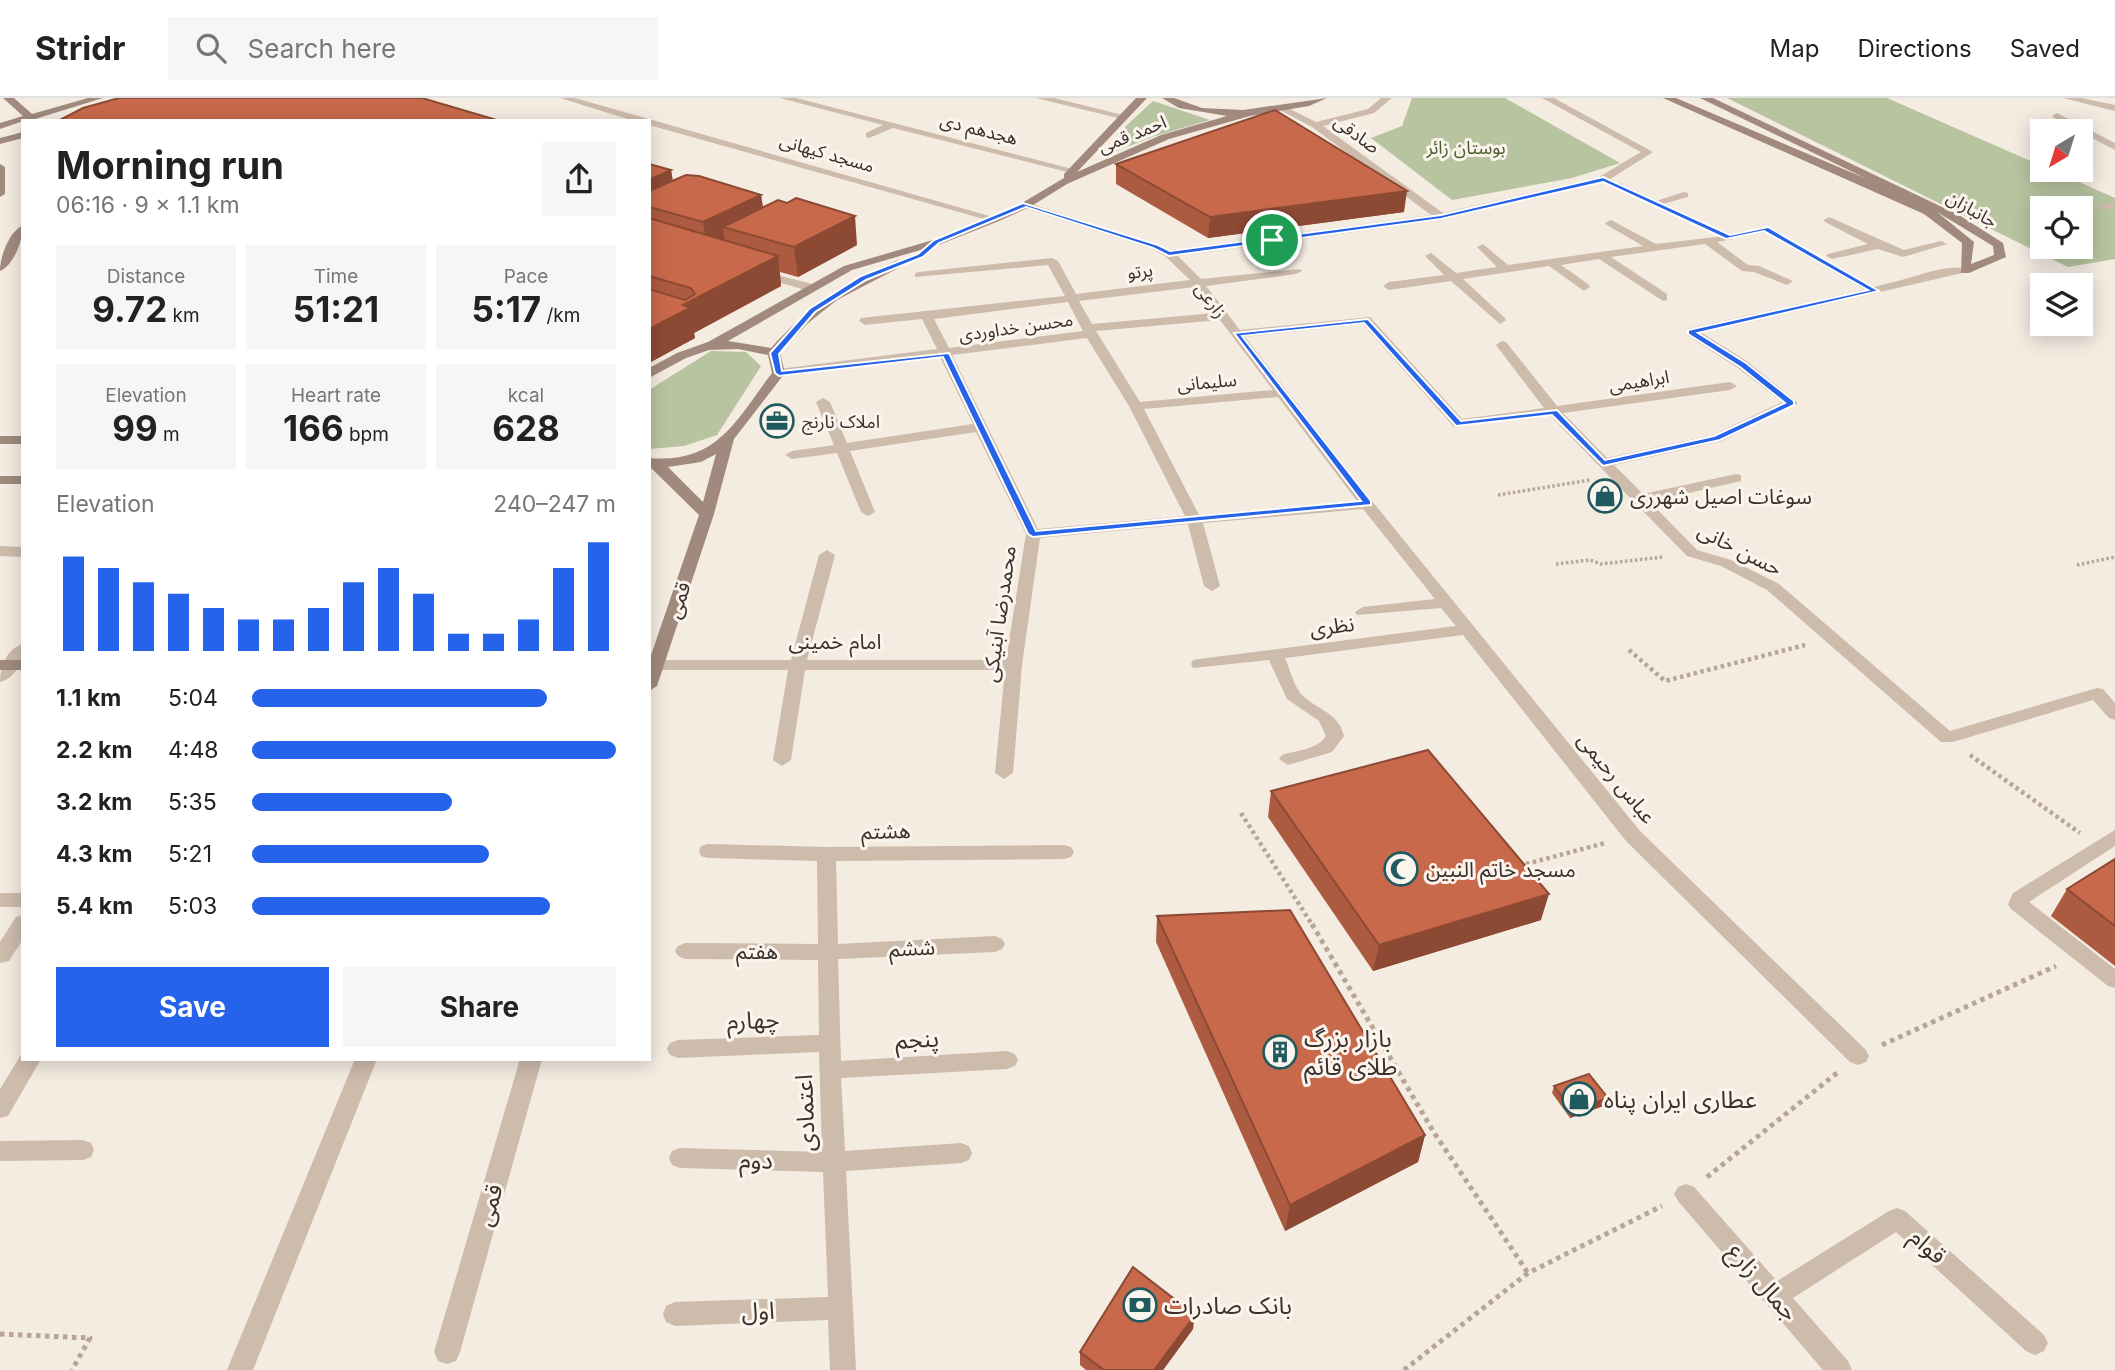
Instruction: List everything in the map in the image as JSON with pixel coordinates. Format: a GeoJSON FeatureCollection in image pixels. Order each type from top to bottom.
{"type":"FeatureCollection","features":[{"type":"Feature","properties":{"kind":"street"},"geometry":{"type":"LineString","coordinates":[[8,98],[22,107],[31,119],[93,103]]}},
{"type":"Feature","properties":{"kind":"street","name":"مسجد کیهانی"},"geometry":{"type":"LineString","coordinates":[[565,98],[641,119]]}},
{"type":"Feature","properties":{"kind":"street","name":"هجدهم دی"},"geometry":{"type":"LineString","coordinates":[[785,98],[1078,172]]}},
{"type":"Feature","properties":{"kind":"street"},"geometry":{"type":"LineString","coordinates":[[1041,98],[1122,116]]}},
{"type":"Feature","properties":{"kind":"street","name":"احمد قمی"},"geometry":{"type":"LineString","coordinates":[[1078,172],[1122,116],[1142,98]]}},
{"type":"Feature","properties":{"kind":"street"},"geometry":{"type":"LineString","coordinates":[[1167,98],[1186,108],[1206,111],[1256,111],[1322,98]]}},
{"type":"Feature","properties":{"kind":"street","name":"صادقی"},"geometry":{"type":"LineString","coordinates":[[1315,125],[1371,111],[1387,98]]}},
{"type":"Feature","properties":{"kind":"street"},"geometry":{"type":"LineString","coordinates":[[1169,254],[1441,217],[1603,179],[1648,152],[1547,98]]}},
{"type":"Feature","properties":{"kind":"street","name":"جانبازان"},"geometry":{"type":"LineString","coordinates":[[1668,98],[1774,141],[1942,220],[1968,242],[1965,271],[2000,257],[1999,245],[1955,217],[1705,98]]}},
{"type":"Feature","properties":{"kind":"street"},"geometry":{"type":"LineString","coordinates":[[2068,98],[2115,108]]}},
{"type":"Feature","properties":{"kind":"street"},"geometry":{"type":"LineString","coordinates":[[1281,108],[1315,125]]}},
{"type":"Feature","properties":{"kind":"street","name":"احمد قمی"},"geometry":{"type":"LineString","coordinates":[[937,242],[1026,205],[1078,172],[1165,137],[1256,111]]}},
{"type":"Feature","properties":{"kind":"street"},"geometry":{"type":"LineString","coordinates":[[2057,116],[2063,119]]}},
{"type":"Feature","properties":{"kind":"street"},"geometry":{"type":"LineString","coordinates":[[0,126],[21,121]]}},
{"type":"Feature","properties":{"kind":"street","name":"مسجد کیهانی"},"geometry":{"type":"LineString","coordinates":[[651,122],[995,219]]}},
{"type":"Feature","properties":{"kind":"street"},"geometry":{"type":"LineString","coordinates":[[869,135],[892,125]]}},
{"type":"Feature","properties":{"kind":"street","name":"صادقی"},"geometry":{"type":"LineString","coordinates":[[1315,125],[1441,217]]}},
{"type":"Feature","properties":{"kind":"street"},"geometry":{"type":"LineString","coordinates":[[2093,128],[2102,127]]}},
{"type":"Feature","properties":{"kind":"street"},"geometry":{"type":"LineString","coordinates":[[2093,135],[2115,147]]}},
{"type":"Feature","properties":{"kind":"street"},"geometry":{"type":"LineString","coordinates":[[0,141],[21,136]]}},
{"type":"Feature","properties":{"kind":"street"},"geometry":{"type":"LineString","coordinates":[[0,167],[0,194]]}},
{"type":"Feature","properties":{"kind":"street"},"geometry":{"type":"LineString","coordinates":[[1655,203],[1684,195]]}},
{"type":"Feature","properties":{"kind":"street","name":"زارعی"},"geometry":{"type":"LineString","coordinates":[[1026,205],[1156,247],[1169,254],[1197,282],[1367,503]]}},
{"type":"Feature","properties":{"kind":"street"},"geometry":{"type":"LineString","coordinates":[[2102,207],[2115,205]]}},
{"type":"Feature","properties":{"kind":"street"},"geometry":{"type":"LineString","coordinates":[[1829,219],[1917,265],[1965,271]]}},
{"type":"Feature","properties":{"kind":"street"},"geometry":{"type":"LineString","coordinates":[[1611,223],[1654,248]]}},
{"type":"Feature","properties":{"kind":"street"},"geometry":{"type":"LineString","coordinates":[[0,268],[21,231]]}},
{"type":"Feature","properties":{"kind":"street"},"geometry":{"type":"LineString","coordinates":[[1389,286],[1729,237]]}},
{"type":"Feature","properties":{"kind":"street"},"geometry":{"type":"LineString","coordinates":[[1707,240],[1746,269],[1755,268],[1787,281]]}},
{"type":"Feature","properties":{"kind":"street"},"geometry":{"type":"LineString","coordinates":[[651,373],[681,354],[713,344],[848,268],[937,242]]}},
{"type":"Feature","properties":{"kind":"street"},"geometry":{"type":"LineString","coordinates":[[775,353],[812,311],[863,278],[920,255],[937,242]]}},
{"type":"Feature","properties":{"kind":"street"},"geometry":{"type":"LineString","coordinates":[[1603,463],[1717,438],[1791,403],[1743,365],[1691,332],[1875,291],[1917,265],[1941,244]]}},
{"type":"Feature","properties":{"kind":"street"},"geometry":{"type":"LineString","coordinates":[[1832,256],[1879,245]]}},
{"type":"Feature","properties":{"kind":"street"},"geometry":{"type":"LineString","coordinates":[[1483,247],[1505,269]]}},
{"type":"Feature","properties":{"kind":"street"},"geometry":{"type":"LineString","coordinates":[[1600,255],[1663,298]]}},
{"type":"Feature","properties":{"kind":"street"},"geometry":{"type":"LineString","coordinates":[[1431,256],[1500,320]]}},
{"type":"Feature","properties":{"kind":"street"},"geometry":{"type":"LineString","coordinates":[[919,275],[1052,261],[1089,331],[1136,406],[1195,521],[1212,586]]}},
{"type":"Feature","properties":{"kind":"street"},"geometry":{"type":"LineString","coordinates":[[1550,262],[1584,286]]}},
{"type":"Feature","properties":{"kind":"street"},"geometry":{"type":"LineString","coordinates":[[749,271],[812,288]]}},
{"type":"Feature","properties":{"kind":"street","name":"پرتو"},"geometry":{"type":"LineString","coordinates":[[865,321],[1296,271]]}},
{"type":"Feature","properties":{"kind":"street","name":"محمدرضا آبنیکی"},"geometry":{"type":"LineString","coordinates":[[932,314],[927,318],[1033,534],[1014,665],[1004,773]]}},
{"type":"Feature","properties":{"kind":"street","name":"محسن خداوردی"},"geometry":{"type":"LineString","coordinates":[[779,373],[946,354],[1089,331],[1223,316]]}},
{"type":"Feature","properties":{"kind":"street"},"geometry":{"type":"LineString","coordinates":[[1237,334],[1366,320],[1459,424],[1554,412]]}},
{"type":"Feature","properties":{"kind":"street"},"geometry":{"type":"LineString","coordinates":[[713,344],[748,346],[775,353]]}},
{"type":"Feature","properties":{"kind":"street"},"geometry":{"type":"LineString","coordinates":[[1502,345],[1554,412]]}},
{"type":"Feature","properties":{"kind":"street"},"geometry":{"type":"LineString","coordinates":[[653,462],[682,461],[709,454],[728,437],[779,373],[775,353]]}},
{"type":"Feature","properties":{"kind":"street","name":"ابراهیمی"},"geometry":{"type":"LineString","coordinates":[[1554,412],[1730,386]]}},
{"type":"Feature","properties":{"kind":"street","name":"سلیمانی"},"geometry":{"type":"LineString","coordinates":[[1136,406],[1281,393]]}},
{"type":"Feature","properties":{"kind":"street"},"geometry":{"type":"LineString","coordinates":[[823,402],[868,512]]}},
{"type":"Feature","properties":{"kind":"street","name":"حسن خانی"},"geometry":{"type":"LineString","coordinates":[[1554,412],[1692,553],[1726,563],[1773,587],[1947,738]]}},
{"type":"Feature","properties":{"kind":"street"},"geometry":{"type":"LineString","coordinates":[[792,455],[980,427]]}},
{"type":"Feature","properties":{"kind":"street","name":"قمی"},"geometry":{"type":"LineString","coordinates":[[653,665],[707,514],[728,437]]}},
{"type":"Feature","properties":{"kind":"street"},"geometry":{"type":"LineString","coordinates":[[0,440],[21,440]]}},
{"type":"Feature","properties":{"kind":"street"},"geometry":{"type":"LineString","coordinates":[[653,462],[707,514]]}},
{"type":"Feature","properties":{"kind":"street"},"geometry":{"type":"LineString","coordinates":[[1637,499],[1736,478]]}},
{"type":"Feature","properties":{"kind":"street"},"geometry":{"type":"LineString","coordinates":[[0,480],[21,480]]}},
{"type":"Feature","properties":{"kind":"street"},"geometry":{"type":"LineString","coordinates":[[1033,534],[1367,503]]}},
{"type":"Feature","properties":{"kind":"street","name":"عباس رحیمی"},"geometry":{"type":"LineString","coordinates":[[1367,503],[1633,836],[1857,1056]]}},
{"type":"Feature","properties":{"kind":"street"},"geometry":{"type":"LineString","coordinates":[[0,551],[21,552]]}},
{"type":"Feature","properties":{"kind":"street"},"geometry":{"type":"LineString","coordinates":[[782,760],[798,663],[827,555]]}},
{"type":"Feature","properties":{"kind":"street"},"geometry":{"type":"LineString","coordinates":[[1363,612],[1448,602]]}},
{"type":"Feature","properties":{"kind":"street","name":"نظری"},"geometry":{"type":"LineString","coordinates":[[1199,664],[1470,629]]}},
{"type":"Feature","properties":{"kind":"street"},"geometry":{"type":"LineString","coordinates":[[8,668],[21,652]]}},
{"type":"Feature","properties":{"kind":"street"},"geometry":{"type":"LineString","coordinates":[[1275,654],[1293,695],[1324,716],[1334,730],[1333,743],[1327,750],[1288,759]]}},
{"type":"Feature","properties":{"kind":"street","name":"امام خمینی"},"geometry":{"type":"LineString","coordinates":[[653,665],[1014,665]]}},
{"type":"Feature","properties":{"kind":"street"},"geometry":{"type":"LineString","coordinates":[[1947,738],[2097,693],[2115,713]]}},
{"type":"Feature","properties":{"kind":"street"},"geometry":{"type":"LineString","coordinates":[[2107,841],[2018,900],[2018,904],[2115,980]]}},
{"type":"Feature","properties":{"kind":"street","name":"هشتم"},"geometry":{"type":"LineString","coordinates":[[708,851],[826,855],[1064,852]]}},
{"type":"Feature","properties":{"kind":"street","name":"اعتمادی"},"geometry":{"type":"LineString","coordinates":[[826,855],[829,1043],[843,1370]]}},
{"type":"Feature","properties":{"kind":"street"},"geometry":{"type":"LineString","coordinates":[[0,900],[21,900]]}},
{"type":"Feature","properties":{"kind":"street"},"geometry":{"type":"LineString","coordinates":[[2,956],[21,925]]}},
{"type":"Feature","properties":{"kind":"street","name":"ششم"},"geometry":{"type":"LineString","coordinates":[[829,952],[995,944]]}},
{"type":"Feature","properties":{"kind":"street","name":"هفتم"},"geometry":{"type":"LineString","coordinates":[[685,951],[829,952]]}},
{"type":"Feature","properties":{"kind":"street","name":"چهارم"},"geometry":{"type":"LineString","coordinates":[[678,1049],[829,1043]]}},
{"type":"Feature","properties":{"kind":"street","name":"پنجم"},"geometry":{"type":"LineString","coordinates":[[830,1070],[1007,1060]]}},
{"type":"Feature","properties":{"kind":"street"},"geometry":{"type":"LineString","coordinates":[[2,1101],[29,1061]]}},
{"type":"Feature","properties":{"kind":"street"},"geometry":{"type":"LineString","coordinates":[[240,1370],[365,1061]]}},
{"type":"Feature","properties":{"kind":"street","name":"قمی"},"geometry":{"type":"LineString","coordinates":[[447,1352],[530,1061]]}},
{"type":"Feature","properties":{"kind":"street"},"geometry":{"type":"LineString","coordinates":[[0,1151],[83,1150]]}},
{"type":"Feature","properties":{"kind":"street","name":"دوم"},"geometry":{"type":"LineString","coordinates":[[680,1158],[833,1162],[961,1153]]}},
{"type":"Feature","properties":{"kind":"street","name":"جمال زارع"},"geometry":{"type":"LineString","coordinates":[[1686,1194],[1839,1370]]}},
{"type":"Feature","properties":{"kind":"street","name":"قوام"},"geometry":{"type":"LineString","coordinates":[[1775,1296],[1897,1218],[2035,1343]]}},
{"type":"Feature","properties":{"kind":"street","name":"اول"},"geometry":{"type":"LineString","coordinates":[[675,1314],[841,1308]]}},
{"type":"Feature","properties":{"kind":"lane"},"geometry":{"type":"LineString","coordinates":[[1603,179],[1729,237],[1765,229],[1875,291]]}},
{"type":"Feature","properties":{"kind":"path"},"geometry":{"type":"LineString","coordinates":[[1497,495],[1615,475]]}},
{"type":"Feature","properties":{"kind":"path"},"geometry":{"type":"LineString","coordinates":[[1556,564],[1629,562],[1692,553]]}},
{"type":"Feature","properties":{"kind":"path"},"geometry":{"type":"LineString","coordinates":[[2077,565],[2115,558]]}},
{"type":"Feature","properties":{"kind":"path"},"geometry":{"type":"LineString","coordinates":[[1629,649],[1665,681],[1833,638]]}},
{"type":"Feature","properties":{"kind":"path"},"geometry":{"type":"LineString","coordinates":[[1947,738],[2107,841]]}},
{"type":"Feature","properties":{"kind":"path"},"geometry":{"type":"LineString","coordinates":[[1241,813],[1306,914],[1433,1131],[1528,1273]]}},
{"type":"Feature","properties":{"kind":"path"},"geometry":{"type":"LineString","coordinates":[[1526,864],[1633,836]]}},
{"type":"Feature","properties":{"kind":"path"},"geometry":{"type":"LineString","coordinates":[[1404,1370],[1528,1273],[1686,1194],[1857,1056],[2082,954]]}},
{"type":"Feature","properties":{"kind":"path"},"geometry":{"type":"LineString","coordinates":[[0,1334],[90,1338],[72,1370]]}},
{"type":"Feature","properties":{"kind":"green space","name":"بوستان زائر"},"geometry":{"type":"Polygon","coordinates":[[[1412,98],[1505,98],[1620,163],[1572,178],[1452,200],[1371,138],[1402,126],[1412,98]]]}},
{"type":"Feature","properties":{"kind":"green space"},"geometry":{"type":"Polygon","coordinates":[[[1727,98],[1887,98],[2030,161],[2030,182],[2079,182],[2115,198],[2115,259],[2068,267],[2052,259],[2093,259],[2093,196],[2030,196],[2030,248],[1727,98]]]}},
{"type":"Feature","properties":{"kind":"green space"},"geometry":{"type":"Polygon","coordinates":[[[1153,101],[1210,120],[1155,136],[1106,155],[1127,125],[1153,101]]]}},
{"type":"Feature","properties":{"kind":"green space"},"geometry":{"type":"Polygon","coordinates":[[[711,351],[746,352],[761,366],[717,435],[684,446],[651,449],[651,389],[711,351]]]}},
{"type":"Feature","properties":{"kind":"building"},"geometry":{"type":"Polygon","coordinates":[[[119,98],[422,98],[493,119],[62,119],[83,108],[119,98]]]}},
{"type":"Feature","properties":{"kind":"building"},"geometry":{"type":"Polygon","coordinates":[[[1275,110],[1407,191],[1210,217],[1116,164],[1275,110]]]}},
{"type":"Feature","properties":{"kind":"building"},"geometry":{"type":"Polygon","coordinates":[[[651,165],[671,170],[651,179],[651,165]]]}},
{"type":"Feature","properties":{"kind":"building"},"geometry":{"type":"Polygon","coordinates":[[[686,175],[699,176],[761,195],[703,222],[651,208],[651,190],[686,175]]]}},
{"type":"Feature","properties":{"kind":"building"},"geometry":{"type":"Polygon","coordinates":[[[796,198],[855,216],[794,247],[723,227],[778,200],[787,203],[796,198]]]}},
{"type":"Feature","properties":{"kind":"building"},"geometry":{"type":"Polygon","coordinates":[[[651,219],[778,256],[683,305],[690,308],[651,328],[651,290],[685,300],[695,294],[691,288],[651,277],[651,219]]]}},
{"type":"Feature","properties":{"kind":"building","name":"مسجد خاتم النبین"},"geometry":{"type":"Polygon","coordinates":[[[1428,750],[1549,894],[1379,945],[1271,791],[1428,750]]]}},
{"type":"Feature","properties":{"kind":"building"},"geometry":{"type":"Polygon","coordinates":[[[2115,859],[2115,926],[2067,889],[2115,859]]]}},
{"type":"Feature","properties":{"kind":"building","name":"بازار بزرگ طلای قائم"},"geometry":{"type":"Polygon","coordinates":[[[1290,910],[1425,1135],[1290,1205],[1157,916],[1290,910]]]}},
{"type":"Feature","properties":{"kind":"building","name":"عطاری ایران پناه"},"geometry":{"type":"Polygon","coordinates":[[[1589,1074],[1608,1098],[1573,1111],[1554,1086],[1589,1074]]]}},
{"type":"Feature","properties":{"kind":"building","name":"بانک صادرات"},"geometry":{"type":"Polygon","coordinates":[[[1133,1267],[1195,1315],[1154,1370],[1104,1370],[1080,1352],[1133,1267]]]}},
{"type":"Feature","properties":{"kind":"place","name":"املاک نارنج"},"geometry":{"type":"Point","coordinates":[777,421]}},
{"type":"Feature","properties":{"kind":"place","name":"سوغات اصیل شهرری"},"geometry":{"type":"Point","coordinates":[1605,496]}},
{"type":"Feature","properties":{"kind":"place","name":"مسجد خاتم النبین"},"geometry":{"type":"Point","coordinates":[1401,869]}},
{"type":"Feature","properties":{"kind":"place","name":"بازار بزرگ طلای قائم"},"geometry":{"type":"Point","coordinates":[1280,1052]}},
{"type":"Feature","properties":{"kind":"place","name":"عطاری ایران پناه"},"geometry":{"type":"Point","coordinates":[1579,1099]}},
{"type":"Feature","properties":{"kind":"place","name":"بانک صادرات"},"geometry":{"type":"Point","coordinates":[1140,1305]}},
{"type":"Feature","properties":{"kind":"route"},"geometry":{"type":"LineString","coordinates":[[1603,179],[1729,237],[1765,229],[1875,291],[1691,332],[1743,365],[1791,403],[1717,438],[1603,463],[1554,412],[1459,424],[1366,320],[1237,334],[1367,503],[1033,534],[946,354],[779,373],[775,353],[812,311],[863,278],[920,255],[937,242],[1026,205],[1156,247],[1169,254],[1272,240],[1441,217],[1603,179]]}}]}
